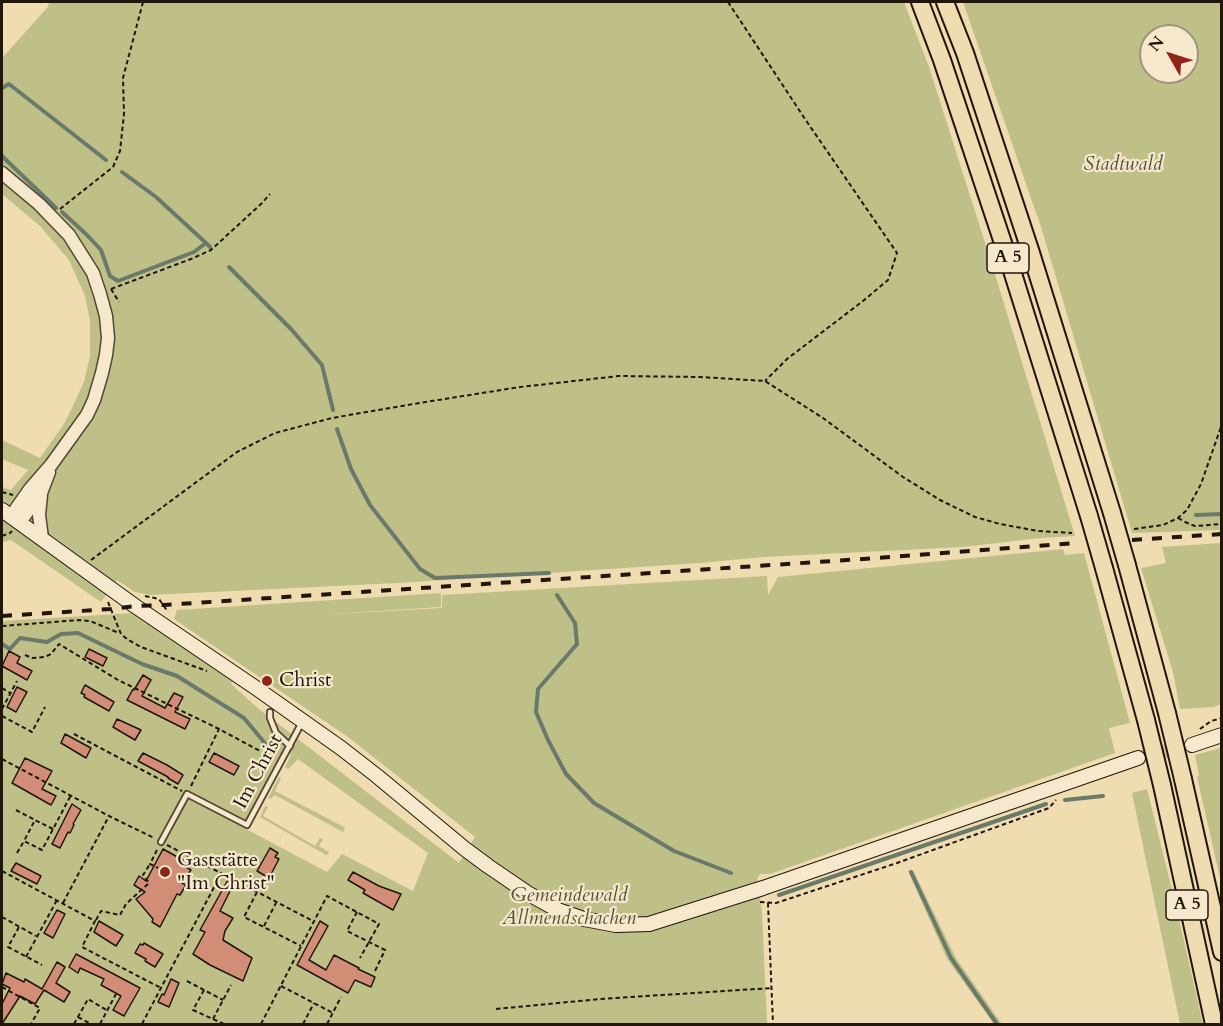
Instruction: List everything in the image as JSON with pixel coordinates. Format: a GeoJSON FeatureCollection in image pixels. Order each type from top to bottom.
{"type":"FeatureCollection","features":[{"type":"Feature","properties":{"kind":"highway","name":"A 5"},"geometry":{"type":"LineString","coordinates":[[920,2],[942,60],[1009,261],[1104,568],[1162,785],[1214,1024]]}},
{"type":"Feature","properties":{"kind":"highway","name":"A 5"},"geometry":{"type":"LineString","coordinates":[[945,2],[1031,254],[1112,513],[1167,713],[1221,952]]}},
{"type":"Feature","properties":{"kind":"main road"},"geometry":{"type":"LineString","coordinates":[[11,516],[303,721],[377,776],[465,849],[529,894],[558,910],[584,919],[616,925],[649,924],[764,888],[1138,758]]}},
{"type":"Feature","properties":{"kind":"main road"},"geometry":{"type":"LineString","coordinates":[[1192,745],[1221,735]]}},
{"type":"Feature","properties":{"kind":"street"},"geometry":{"type":"LineString","coordinates":[[2,173],[39,204],[69,235],[93,273],[106,316],[108,338],[102,373],[91,407],[77,430],[11,516]]}},
{"type":"Feature","properties":{"kind":"street"},"geometry":{"type":"LineString","coordinates":[[42,538],[39,515],[41,493],[51,465]]}},
{"type":"Feature","properties":{"kind":"street"},"geometry":{"type":"LineString","coordinates":[[11,516],[41,493]]}},
{"type":"Feature","properties":{"kind":"lane"},"geometry":{"type":"LineString","coordinates":[[270,712],[276,733],[290,746]]}},
{"type":"Feature","properties":{"kind":"lane","name":"Im Christ"},"geometry":{"type":"LineString","coordinates":[[187,794],[247,825],[303,721]]}},
{"type":"Feature","properties":{"kind":"lane"},"geometry":{"type":"LineString","coordinates":[[161,842],[187,794]]}},
{"type":"Feature","properties":{"kind":"path"},"geometry":{"type":"LineString","coordinates":[[51,216],[113,167],[120,151],[124,114],[123,78],[143,2]]}},
{"type":"Feature","properties":{"kind":"path"},"geometry":{"type":"LineString","coordinates":[[728,2],[897,253],[888,280],[787,359],[765,381]]}},
{"type":"Feature","properties":{"kind":"path"},"geometry":{"type":"LineString","coordinates":[[111,289],[211,250],[270,194]]}},
{"type":"Feature","properties":{"kind":"path"},"geometry":{"type":"LineString","coordinates":[[84,569],[102,551],[237,452],[276,433],[332,418],[510,388],[619,376],[765,381],[823,418],[903,477],[940,500],[975,517],[1000,524],[1038,531],[1072,533]]}},
{"type":"Feature","properties":{"kind":"path"},"geometry":{"type":"LineString","coordinates":[[1134,529],[1163,525],[1178,518],[1187,510],[1201,484],[1221,424]]}},
{"type":"Feature","properties":{"kind":"path"},"geometry":{"type":"LineString","coordinates":[[2,492],[14,495]]}},
{"type":"Feature","properties":{"kind":"path"},"geometry":{"type":"LineString","coordinates":[[1178,518],[1195,526],[1221,524]]}},
{"type":"Feature","properties":{"kind":"path"},"geometry":{"type":"LineString","coordinates":[[2,536],[10,533]]}},
{"type":"Feature","properties":{"kind":"path"},"geometry":{"type":"LineString","coordinates":[[141,595],[159,599],[168,613]]}},
{"type":"Feature","properties":{"kind":"path"},"geometry":{"type":"LineString","coordinates":[[2,626],[79,620],[90,621],[121,634]]}},
{"type":"Feature","properties":{"kind":"path"},"geometry":{"type":"LineString","coordinates":[[25,655],[32,658],[45,657],[51,654],[59,644],[118,680],[260,751]]}},
{"type":"Feature","properties":{"kind":"path"},"geometry":{"type":"LineString","coordinates":[[2,709],[17,681]]}},
{"type":"Feature","properties":{"kind":"path"},"geometry":{"type":"LineString","coordinates":[[2,688],[10,693]]}},
{"type":"Feature","properties":{"kind":"path"},"geometry":{"type":"LineString","coordinates":[[2,716],[32,732],[45,707]]}},
{"type":"Feature","properties":{"kind":"path"},"geometry":{"type":"LineString","coordinates":[[1196,731],[1221,717]]}},
{"type":"Feature","properties":{"kind":"path"},"geometry":{"type":"LineString","coordinates":[[74,734],[187,794],[219,729]]}},
{"type":"Feature","properties":{"kind":"path"},"geometry":{"type":"LineString","coordinates":[[24,841],[42,850],[71,795]]}},
{"type":"Feature","properties":{"kind":"path"},"geometry":{"type":"LineString","coordinates":[[773,1024],[768,903],[776,903],[897,863],[1049,808],[1056,800]]}},
{"type":"Feature","properties":{"kind":"path"},"geometry":{"type":"LineString","coordinates":[[16,810],[52,829]]}},
{"type":"Feature","properties":{"kind":"path"},"geometry":{"type":"LineString","coordinates":[[63,903],[109,816]]}},
{"type":"Feature","properties":{"kind":"path"},"geometry":{"type":"LineString","coordinates":[[17,853],[35,820]]}},
{"type":"Feature","properties":{"kind":"path"},"geometry":{"type":"LineString","coordinates":[[161,842],[143,875],[149,883],[126,904],[120,915],[101,911],[82,946],[161,988]]}},
{"type":"Feature","properties":{"kind":"path"},"geometry":{"type":"LineString","coordinates":[[150,864],[158,868]]}},
{"type":"Feature","properties":{"kind":"path"},"geometry":{"type":"LineString","coordinates":[[2,871],[95,921]]}},
{"type":"Feature","properties":{"kind":"path"},"geometry":{"type":"LineString","coordinates":[[143,1024],[221,874]]}},
{"type":"Feature","properties":{"kind":"path"},"geometry":{"type":"LineString","coordinates":[[257,892],[244,917],[301,946]]}},
{"type":"Feature","properties":{"kind":"path"},"geometry":{"type":"LineString","coordinates":[[261,1024],[327,896],[379,924],[360,958]]}},
{"type":"Feature","properties":{"kind":"path"},"geometry":{"type":"LineString","coordinates":[[26,957],[57,900]]}},
{"type":"Feature","properties":{"kind":"path"},"geometry":{"type":"LineString","coordinates":[[264,926],[276,903]]}},
{"type":"Feature","properties":{"kind":"path"},"geometry":{"type":"LineString","coordinates":[[357,912],[347,931],[385,950],[375,971]]}},
{"type":"Feature","properties":{"kind":"path"},"geometry":{"type":"LineString","coordinates":[[2,917],[37,937]]}},
{"type":"Feature","properties":{"kind":"path"},"geometry":{"type":"LineString","coordinates":[[19,927],[8,947],[42,965]]}},
{"type":"Feature","properties":{"kind":"path"},"geometry":{"type":"LineString","coordinates":[[187,981],[223,1000]]}},
{"type":"Feature","properties":{"kind":"path"},"geometry":{"type":"LineString","coordinates":[[213,1020],[231,985]]}},
{"type":"Feature","properties":{"kind":"path"},"geometry":{"type":"LineString","coordinates":[[281,986],[333,1013]]}},
{"type":"Feature","properties":{"kind":"path"},"geometry":{"type":"LineString","coordinates":[[2,996],[3,988],[40,1008],[31,1024]]}},
{"type":"Feature","properties":{"kind":"path"},"geometry":{"type":"LineString","coordinates":[[496,1009],[600,999],[772,988]]}},
{"type":"Feature","properties":{"kind":"path"},"geometry":{"type":"LineString","coordinates":[[204,990],[193,1010],[224,1024]]}},
{"type":"Feature","properties":{"kind":"path"},"geometry":{"type":"LineString","coordinates":[[100,1024],[116,994]]}},
{"type":"Feature","properties":{"kind":"path"},"geometry":{"type":"LineString","coordinates":[[327,1024],[342,997]]}},
{"type":"Feature","properties":{"kind":"path"},"geometry":{"type":"LineString","coordinates":[[74,1024],[88,999],[108,1011]]}},
{"type":"Feature","properties":{"kind":"path"},"geometry":{"type":"LineString","coordinates":[[309,1024],[304,1023],[314,1003]]}},
{"type":"Feature","properties":{"kind":"path"},"geometry":{"type":"LineString","coordinates":[[78,1017],[91,1024]]}},
{"type":"Feature","properties":{"kind":"green space"},"geometry":{"type":"Polygon","coordinates":[[[49,2],[904,2],[929,67],[1075,536],[963,547],[764,557],[398,583],[150,595],[135,592],[117,580],[101,602],[11,540],[2,542],[2,487],[11,490],[28,470],[2,459],[2,440],[40,458],[71,410],[84,382],[90,356],[90,321],[85,296],[69,260],[40,226],[2,194],[2,58],[48,7],[49,2]]]}},
{"type":"Feature","properties":{"kind":"green space","name":"Stadtwald"},"geometry":{"type":"Polygon","coordinates":[[[963,2],[1221,2],[1221,530],[1132,533],[1041,227],[963,2]]]}},
{"type":"Feature","properties":{"kind":"green space"},"geometry":{"type":"Polygon","coordinates":[[[1221,543],[1221,704],[1214,707],[1180,709],[1173,672],[1141,568],[1166,563],[1162,547],[1221,543]]]}},
{"type":"Feature","properties":{"kind":"green space","name":"Gemeindewald Allmendschachen"},"geometry":{"type":"Polygon","coordinates":[[[1063,549],[1065,555],[1084,553],[1130,723],[1109,728],[1115,753],[770,874],[760,874],[757,879],[762,912],[767,1024],[2,1024],[2,621],[134,613],[234,679],[231,684],[259,709],[459,863],[475,837],[348,737],[174,619],[177,610],[441,593],[441,607],[317,615],[442,608],[442,595],[767,576],[768,595],[778,577],[1063,549]],[[287,752],[246,829],[327,872],[342,854],[413,891],[428,853],[298,759],[288,769],[285,767],[291,755],[287,752]]]}},
{"type":"Feature","properties":{"kind":"green space"},"geometry":{"type":"Polygon","coordinates":[[[1222,748],[1221,882],[1197,777],[1199,776],[1195,755],[1222,748]]]}},
{"type":"Feature","properties":{"kind":"green space"},"geometry":{"type":"Polygon","coordinates":[[[279,777],[281,778],[275,791],[344,827],[344,831],[275,795],[268,798],[279,777]]]}},
{"type":"Feature","properties":{"kind":"green space"},"geometry":{"type":"Polygon","coordinates":[[[1147,789],[1203,1024],[1180,1024],[1132,793],[1147,789]]]}},
{"type":"Feature","properties":{"kind":"green space"},"geometry":{"type":"Polygon","coordinates":[[[265,806],[268,807],[263,816],[315,846],[320,838],[323,839],[319,846],[329,852],[328,854],[326,855],[260,817],[265,806]]]}},
{"type":"Feature","properties":{"kind":"green space"},"geometry":{"type":"Polygon","coordinates":[[[913,870],[956,958],[1002,1024],[994,1024],[947,959],[908,871],[913,870]]]}},
{"type":"Feature","properties":{"kind":"building"},"geometry":{"type":"Polygon","coordinates":[[[89,649],[107,658],[103,666],[85,657],[89,649]]]}},
{"type":"Feature","properties":{"kind":"building"},"geometry":{"type":"Polygon","coordinates":[[[9,651],[20,657],[17,663],[32,671],[27,680],[2,666],[9,651]]]}},
{"type":"Feature","properties":{"kind":"building"},"geometry":{"type":"Polygon","coordinates":[[[143,675],[151,680],[142,696],[165,708],[174,693],[183,697],[175,712],[190,719],[185,729],[127,700],[143,675]]]}},
{"type":"Feature","properties":{"kind":"building"},"geometry":{"type":"Polygon","coordinates":[[[85,685],[114,702],[109,711],[84,697],[85,695],[81,693],[85,685]]]}},
{"type":"Feature","properties":{"kind":"building"},"geometry":{"type":"Polygon","coordinates":[[[17,687],[27,692],[16,712],[7,707],[17,687]]]}},
{"type":"Feature","properties":{"kind":"building"},"geometry":{"type":"Polygon","coordinates":[[[117,719],[141,730],[135,740],[113,727],[117,719]]]}},
{"type":"Feature","properties":{"kind":"building"},"geometry":{"type":"Polygon","coordinates":[[[65,734],[91,748],[86,758],[61,743],[65,734]]]}},
{"type":"Feature","properties":{"kind":"building"},"geometry":{"type":"Polygon","coordinates":[[[143,753],[183,775],[178,784],[138,761],[143,753]]]}},
{"type":"Feature","properties":{"kind":"building"},"geometry":{"type":"Polygon","coordinates":[[[214,753],[239,766],[234,775],[209,762],[214,753]]]}},
{"type":"Feature","properties":{"kind":"building"},"geometry":{"type":"Polygon","coordinates":[[[25,758],[52,771],[42,789],[56,796],[51,805],[12,783],[25,758]]]}},
{"type":"Feature","properties":{"kind":"building"},"geometry":{"type":"Polygon","coordinates":[[[72,804],[81,810],[60,848],[52,844],[72,804]]]}},
{"type":"Feature","properties":{"kind":"building"},"geometry":{"type":"Polygon","coordinates":[[[270,848],[278,853],[275,857],[279,859],[269,878],[257,871],[270,848]]]}},
{"type":"Feature","properties":{"kind":"building"},"geometry":{"type":"Polygon","coordinates":[[[163,849],[183,860],[181,864],[191,870],[182,883],[186,885],[180,895],[177,894],[160,927],[152,922],[153,919],[136,899],[145,892],[134,885],[139,876],[146,881],[163,849]]]}},
{"type":"Feature","properties":{"kind":"building"},"geometry":{"type":"Polygon","coordinates":[[[16,863],[41,876],[37,884],[11,871],[16,863]]]}},
{"type":"Feature","properties":{"kind":"building"},"geometry":{"type":"Polygon","coordinates":[[[353,872],[379,886],[401,894],[393,910],[363,893],[365,890],[348,880],[353,872]]]}},
{"type":"Feature","properties":{"kind":"building"},"geometry":{"type":"Polygon","coordinates":[[[229,878],[235,881],[220,911],[233,918],[225,931],[223,940],[252,958],[243,981],[193,954],[205,932],[200,930],[229,878]]]}},
{"type":"Feature","properties":{"kind":"building"},"geometry":{"type":"Polygon","coordinates":[[[57,910],[65,914],[53,938],[44,933],[57,910]]]}},
{"type":"Feature","properties":{"kind":"building"},"geometry":{"type":"Polygon","coordinates":[[[99,921],[123,935],[116,946],[94,932],[99,921]]]}},
{"type":"Feature","properties":{"kind":"building"},"geometry":{"type":"Polygon","coordinates":[[[320,921],[328,926],[309,960],[326,970],[334,955],[375,977],[371,987],[355,980],[348,993],[297,965],[320,921]]]}},
{"type":"Feature","properties":{"kind":"building"},"geometry":{"type":"Polygon","coordinates":[[[144,943],[163,954],[155,967],[135,953],[140,944],[144,943]]]}},
{"type":"Feature","properties":{"kind":"building"},"geometry":{"type":"Polygon","coordinates":[[[76,954],[140,988],[124,1016],[113,1010],[121,996],[101,985],[104,979],[80,968],[78,973],[69,967],[76,954]]]}},
{"type":"Feature","properties":{"kind":"building"},"geometry":{"type":"Polygon","coordinates":[[[57,962],[65,967],[56,983],[70,992],[64,1002],[44,990],[35,1004],[20,996],[2,1024],[2,1004],[10,988],[2,984],[6,973],[24,982],[25,979],[42,989],[57,962]]]}},
{"type":"Feature","properties":{"kind":"building"},"geometry":{"type":"Polygon","coordinates":[[[171,979],[179,983],[169,1007],[158,1002],[171,979]]]}},
{"type":"Feature","properties":{"kind":"waterway"},"geometry":{"type":"LineString","coordinates":[[2,88],[9,84],[106,160]]}},
{"type":"Feature","properties":{"kind":"waterway"},"geometry":{"type":"LineString","coordinates":[[2,156],[56,208]]}},
{"type":"Feature","properties":{"kind":"waterway"},"geometry":{"type":"LineString","coordinates":[[122,172],[156,197],[206,243]]}},
{"type":"Feature","properties":{"kind":"waterway"},"geometry":{"type":"LineString","coordinates":[[62,212],[101,250],[110,276],[118,281],[194,252],[206,243],[210,247]]}},
{"type":"Feature","properties":{"kind":"waterway"},"geometry":{"type":"LineString","coordinates":[[229,267],[291,329],[322,365],[333,410]]}},
{"type":"Feature","properties":{"kind":"waterway"},"geometry":{"type":"LineString","coordinates":[[337,429],[351,469],[370,505],[420,569],[435,578],[549,573]]}},
{"type":"Feature","properties":{"kind":"waterway"},"geometry":{"type":"LineString","coordinates":[[1196,515],[1222,514]]}},
{"type":"Feature","properties":{"kind":"waterway"},"geometry":{"type":"LineString","coordinates":[[557,595],[575,623],[577,644],[538,689],[536,712],[566,774],[594,803],[674,851],[731,873]]}},
{"type":"Feature","properties":{"kind":"waterway"},"geometry":{"type":"LineString","coordinates":[[2,644],[10,649],[20,638],[47,642],[61,634],[78,633],[142,664],[177,676],[244,718],[268,747]]}},
{"type":"Feature","properties":{"kind":"waterway"},"geometry":{"type":"LineString","coordinates":[[1065,800],[1103,796]]}},
{"type":"Feature","properties":{"kind":"waterway"},"geometry":{"type":"LineString","coordinates":[[779,895],[1046,804]]}},
{"type":"Feature","properties":{"kind":"waterway"},"geometry":{"type":"LineString","coordinates":[[911,872],[951,958],[997,1024]]}},
{"type":"Feature","properties":{"kind":"tunnel"},"geometry":{"type":"LineString","coordinates":[[1138,758],[1184,747]]}},
{"type":"Feature","properties":{"kind":"railway"},"geometry":{"type":"LineString","coordinates":[[1132,540],[1222,534]]}},
{"type":"Feature","properties":{"kind":"railway"},"geometry":{"type":"LineString","coordinates":[[2,616],[1075,543]]}},
{"type":"Feature","properties":{"kind":"place","name":"Christ"},"geometry":{"type":"Point","coordinates":[267,681]}},
{"type":"Feature","properties":{"kind":"place","name":"Gaststätte \"Im Christ\""},"geometry":{"type":"Point","coordinates":[165,872]}}]}
